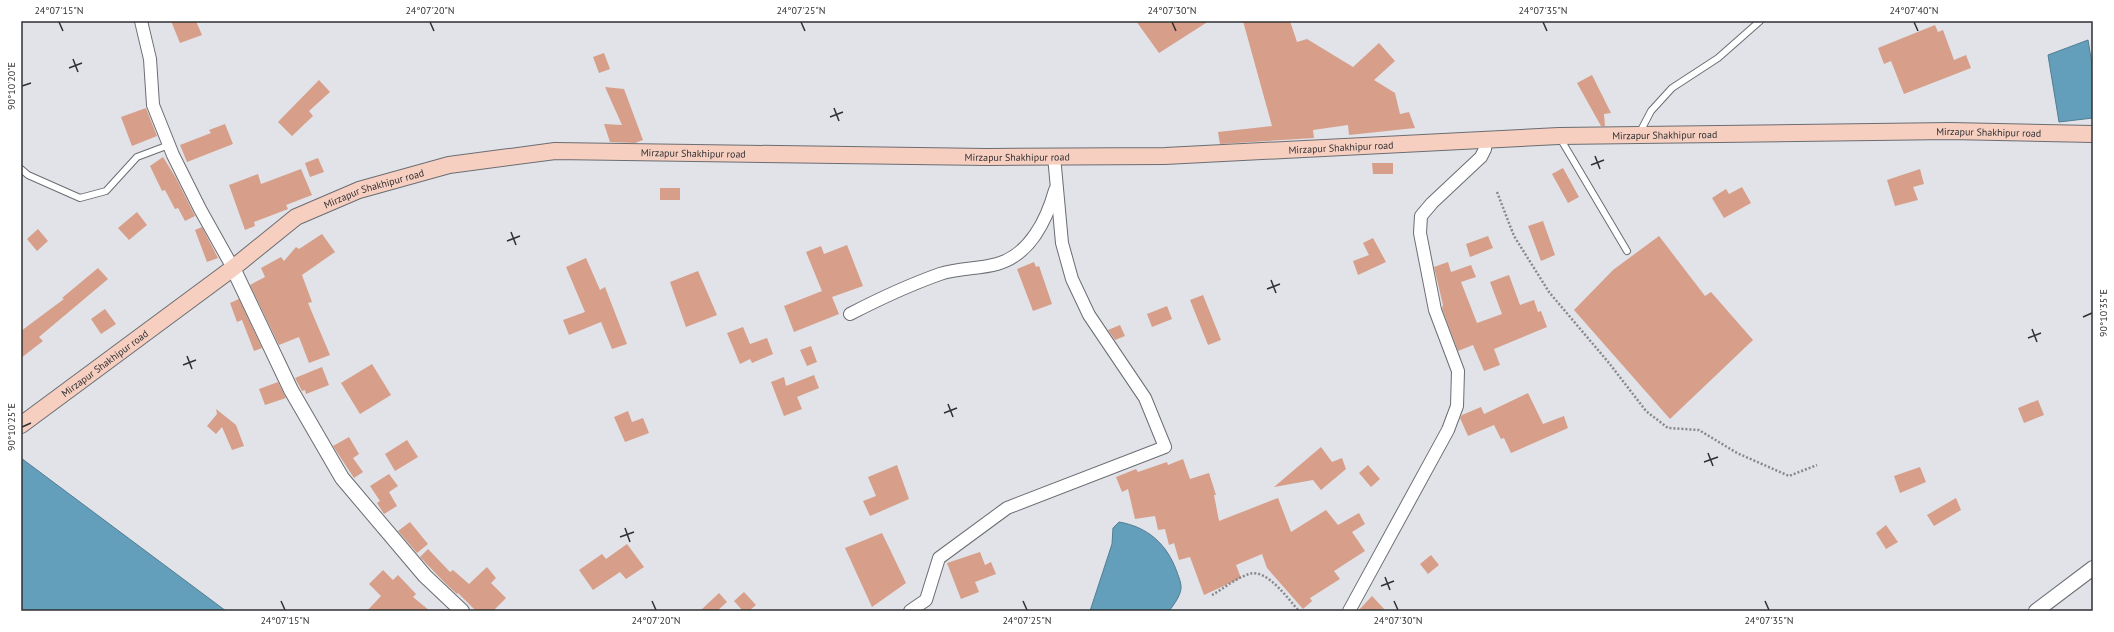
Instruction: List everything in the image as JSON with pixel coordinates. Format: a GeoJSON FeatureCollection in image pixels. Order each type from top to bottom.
{"type":"FeatureCollection","features":[{"type":"Feature","properties":{"kind":"main road","name":"Mirzapur Shakhipur road"},"geometry":{"type":"LineString","coordinates":[[21,425],[200,293],[296,217],[359,190],[449,165],[555,151],[1165,156],[1560,136],[1950,131],[2093,134]]}},
{"type":"Feature","properties":{"kind":"street"},"geometry":{"type":"LineString","coordinates":[[141,21],[150,59],[153,105],[200,209],[233,268],[291,390],[342,478],[425,576],[462,611]]}},
{"type":"Feature","properties":{"kind":"street"},"geometry":{"type":"LineString","coordinates":[[1349,611],[1444,437],[1457,406],[1458,371],[1435,310],[1420,233],[1421,216],[1436,198],[1481,157],[1485,149],[1486,140]]}},
{"type":"Feature","properties":{"kind":"street"},"geometry":{"type":"LineString","coordinates":[[910,611],[926,600],[939,558],[1006,508],[1165,447],[1145,398],[1089,315],[1072,279],[1062,243],[1054,156]]}},
{"type":"Feature","properties":{"kind":"street"},"geometry":{"type":"LineString","coordinates":[[850,314],[886,296],[941,274],[998,264],[1013,256],[1036,236],[1049,212],[1057,183]]}},
{"type":"Feature","properties":{"kind":"street"},"geometry":{"type":"LineString","coordinates":[[2036,611],[2093,568]]}},
{"type":"Feature","properties":{"kind":"lane"},"geometry":{"type":"LineString","coordinates":[[1639,135],[1651,111],[1672,88],[1718,58],[1760,21]]}},
{"type":"Feature","properties":{"kind":"lane"},"geometry":{"type":"LineString","coordinates":[[1560,136],[1628,252]]}},
{"type":"Feature","properties":{"kind":"lane"},"geometry":{"type":"LineString","coordinates":[[21,169],[28,175],[80,198],[106,192],[137,157],[170,145]]}},
{"type":"Feature","properties":{"kind":"path"},"geometry":{"type":"LineString","coordinates":[[1497,192],[1514,236],[1549,292],[1609,363],[1646,411],[1668,428],[1698,430],[1737,453],[1789,476],[1817,465]]}},
{"type":"Feature","properties":{"kind":"path"},"geometry":{"type":"LineString","coordinates":[[1212,595],[1250,574],[1260,574],[1271,581],[1299,611]]}},
{"type":"Feature","properties":{"kind":"water"},"geometry":{"type":"Polygon","coordinates":[[[2088,40],[2093,70],[2093,118],[2059,122],[2048,55],[2088,40]]]}},
{"type":"Feature","properties":{"kind":"water"},"geometry":{"type":"Polygon","coordinates":[[[21,458],[226,611],[21,611],[21,458]]]}},
{"type":"Feature","properties":{"kind":"water"},"geometry":{"type":"Polygon","coordinates":[[[1119,522],[1139,528],[1155,538],[1168,553],[1180,579],[1181,585],[1178,598],[1169,611],[1090,611],[1112,544],[1113,528],[1119,522]]]}},
{"type":"Feature","properties":{"kind":"building"},"geometry":{"type":"Polygon","coordinates":[[[171,21],[196,21],[202,35],[180,43],[171,21]]]}},
{"type":"Feature","properties":{"kind":"building"},"geometry":{"type":"Polygon","coordinates":[[[1136,21],[1209,21],[1159,53],[1136,21]]]}},
{"type":"Feature","properties":{"kind":"building"},"geometry":{"type":"Polygon","coordinates":[[[1243,21],[1290,21],[1297,42],[1307,39],[1353,67],[1379,43],[1395,61],[1374,80],[1395,93],[1400,114],[1409,112],[1415,128],[1349,135],[1348,125],[1313,130],[1314,138],[1220,144],[1218,132],[1272,126],[1243,21]]]}},
{"type":"Feature","properties":{"kind":"building"},"geometry":{"type":"Polygon","coordinates":[[[1935,25],[1938,32],[1943,30],[1954,60],[1966,55],[1971,68],[1904,94],[1891,61],[1884,64],[1878,48],[1935,25]]]}},
{"type":"Feature","properties":{"kind":"building"},"geometry":{"type":"Polygon","coordinates":[[[604,53],[610,69],[599,73],[593,57],[604,53]]]}},
{"type":"Feature","properties":{"kind":"building"},"geometry":{"type":"Polygon","coordinates":[[[1592,75],[1611,113],[1604,114],[1605,126],[1601,126],[1577,83],[1592,75]]]}},
{"type":"Feature","properties":{"kind":"building"},"geometry":{"type":"Polygon","coordinates":[[[319,80],[330,92],[309,111],[313,116],[292,136],[278,122],[319,80]]]}},
{"type":"Feature","properties":{"kind":"building"},"geometry":{"type":"Polygon","coordinates":[[[605,87],[624,89],[643,140],[635,143],[610,142],[604,124],[622,125],[605,87]]]}},
{"type":"Feature","properties":{"kind":"building"},"geometry":{"type":"Polygon","coordinates":[[[146,108],[157,136],[132,146],[121,117],[146,108]]]}},
{"type":"Feature","properties":{"kind":"building"},"geometry":{"type":"Polygon","coordinates":[[[225,124],[233,144],[187,162],[180,145],[211,133],[209,130],[225,124]]]}},
{"type":"Feature","properties":{"kind":"building"},"geometry":{"type":"Polygon","coordinates":[[[163,157],[176,178],[195,216],[185,221],[178,208],[175,209],[165,190],[162,191],[150,166],[163,157]]]}},
{"type":"Feature","properties":{"kind":"building"},"geometry":{"type":"Polygon","coordinates":[[[318,158],[324,172],[310,177],[305,163],[318,158]]]}},
{"type":"Feature","properties":{"kind":"building"},"geometry":{"type":"Polygon","coordinates":[[[1372,163],[1393,163],[1393,174],[1373,174],[1372,163]]]}},
{"type":"Feature","properties":{"kind":"building"},"geometry":{"type":"Polygon","coordinates":[[[1563,168],[1579,197],[1568,203],[1552,174],[1563,168]]]}},
{"type":"Feature","properties":{"kind":"building"},"geometry":{"type":"Polygon","coordinates":[[[301,169],[312,195],[286,205],[288,209],[254,222],[255,226],[245,230],[229,185],[258,174],[261,184],[301,169]]]}},
{"type":"Feature","properties":{"kind":"building"},"geometry":{"type":"Polygon","coordinates":[[[1920,169],[1924,184],[1913,187],[1918,200],[1895,206],[1887,180],[1920,169]]]}},
{"type":"Feature","properties":{"kind":"building"},"geometry":{"type":"Polygon","coordinates":[[[1742,187],[1751,203],[1724,218],[1712,198],[1726,189],[1729,194],[1742,187]]]}},
{"type":"Feature","properties":{"kind":"building"},"geometry":{"type":"Polygon","coordinates":[[[660,188],[680,188],[680,200],[660,200],[660,188]]]}},
{"type":"Feature","properties":{"kind":"building"},"geometry":{"type":"Polygon","coordinates":[[[137,212],[147,225],[129,240],[118,228],[137,212]]]}},
{"type":"Feature","properties":{"kind":"building"},"geometry":{"type":"Polygon","coordinates":[[[1543,221],[1555,255],[1541,261],[1528,226],[1543,221]]]}},
{"type":"Feature","properties":{"kind":"building"},"geometry":{"type":"Polygon","coordinates":[[[202,227],[218,258],[207,262],[195,230],[202,227]]]}},
{"type":"Feature","properties":{"kind":"building"},"geometry":{"type":"Polygon","coordinates":[[[38,229],[48,241],[37,251],[27,239],[38,229]]]}},
{"type":"Feature","properties":{"kind":"building"},"geometry":{"type":"Polygon","coordinates":[[[322,234],[335,252],[302,275],[312,302],[308,303],[330,355],[309,363],[299,337],[279,345],[250,285],[265,277],[261,268],[281,257],[284,261],[296,247],[299,249],[322,234]]]}},
{"type":"Feature","properties":{"kind":"building"},"geometry":{"type":"Polygon","coordinates":[[[1488,236],[1493,248],[1470,257],[1466,244],[1488,236]]]}},
{"type":"Feature","properties":{"kind":"building"},"geometry":{"type":"Polygon","coordinates":[[[1659,236],[1705,296],[1711,292],[1753,340],[1670,419],[1574,310],[1613,270],[1659,236]]]}},
{"type":"Feature","properties":{"kind":"building"},"geometry":{"type":"Polygon","coordinates":[[[1373,238],[1386,262],[1358,275],[1353,261],[1369,255],[1363,243],[1373,238]]]}},
{"type":"Feature","properties":{"kind":"building"},"geometry":{"type":"Polygon","coordinates":[[[847,245],[863,286],[832,297],[839,314],[794,332],[784,306],[822,291],[806,252],[821,246],[824,254],[847,245]]]}},
{"type":"Feature","properties":{"kind":"building"},"geometry":{"type":"Polygon","coordinates":[[[586,258],[600,290],[605,287],[627,344],[612,349],[601,322],[569,335],[563,320],[585,312],[566,267],[586,258]]]}},
{"type":"Feature","properties":{"kind":"building"},"geometry":{"type":"Polygon","coordinates":[[[1034,262],[1036,267],[1039,266],[1052,304],[1033,311],[1017,269],[1034,262]]]}},
{"type":"Feature","properties":{"kind":"building"},"geometry":{"type":"Polygon","coordinates":[[[1448,262],[1451,272],[1471,265],[1476,277],[1461,282],[1477,323],[1502,314],[1490,282],[1509,275],[1520,305],[1534,300],[1538,312],[1541,311],[1547,327],[1494,349],[1500,365],[1484,371],[1473,345],[1458,351],[1442,308],[1443,305],[1434,267],[1448,262]]]}},
{"type":"Feature","properties":{"kind":"building"},"geometry":{"type":"Polygon","coordinates":[[[98,268],[108,279],[39,337],[43,341],[21,358],[21,331],[64,299],[62,298],[98,268]]]}},
{"type":"Feature","properties":{"kind":"building"},"geometry":{"type":"Polygon","coordinates":[[[698,271],[717,315],[686,327],[670,282],[698,271]]]}},
{"type":"Feature","properties":{"kind":"building"},"geometry":{"type":"Polygon","coordinates":[[[1203,295],[1221,340],[1208,345],[1190,300],[1203,295]]]}},
{"type":"Feature","properties":{"kind":"building"},"geometry":{"type":"Polygon","coordinates":[[[239,299],[262,348],[254,351],[242,320],[237,322],[230,303],[239,299]]]}},
{"type":"Feature","properties":{"kind":"building"},"geometry":{"type":"Polygon","coordinates":[[[1167,306],[1172,319],[1152,327],[1147,314],[1167,306]]]}},
{"type":"Feature","properties":{"kind":"building"},"geometry":{"type":"Polygon","coordinates":[[[105,309],[116,324],[101,334],[91,319],[105,309]]]}},
{"type":"Feature","properties":{"kind":"building"},"geometry":{"type":"Polygon","coordinates":[[[1120,325],[1125,336],[1115,340],[1108,330],[1120,325]]]}},
{"type":"Feature","properties":{"kind":"building"},"geometry":{"type":"Polygon","coordinates":[[[743,327],[750,344],[767,338],[773,354],[752,363],[750,359],[740,364],[727,333],[743,327]]]}},
{"type":"Feature","properties":{"kind":"building"},"geometry":{"type":"Polygon","coordinates":[[[811,346],[817,362],[807,366],[800,350],[811,346]]]}},
{"type":"Feature","properties":{"kind":"building"},"geometry":{"type":"Polygon","coordinates":[[[372,364],[391,395],[360,414],[341,383],[372,364]]]}},
{"type":"Feature","properties":{"kind":"building"},"geometry":{"type":"Polygon","coordinates":[[[322,367],[329,385],[306,394],[305,390],[302,391],[295,378],[322,367]]]}},
{"type":"Feature","properties":{"kind":"building"},"geometry":{"type":"Polygon","coordinates":[[[814,375],[819,388],[797,397],[802,409],[784,416],[771,382],[784,377],[786,386],[814,375]]]}},
{"type":"Feature","properties":{"kind":"building"},"geometry":{"type":"Polygon","coordinates":[[[278,382],[286,398],[265,405],[259,389],[278,382]]]}},
{"type":"Feature","properties":{"kind":"building"},"geometry":{"type":"Polygon","coordinates":[[[1528,393],[1543,424],[1564,416],[1568,428],[1511,453],[1504,438],[1501,439],[1494,425],[1468,436],[1460,418],[1462,415],[1481,407],[1484,414],[1528,393]]]}},
{"type":"Feature","properties":{"kind":"building"},"geometry":{"type":"Polygon","coordinates":[[[2038,400],[2044,415],[2024,423],[2018,408],[2038,400]]]}},
{"type":"Feature","properties":{"kind":"building"},"geometry":{"type":"Polygon","coordinates":[[[216,409],[236,425],[244,446],[232,450],[222,427],[216,434],[207,426],[217,414],[216,409]]]}},
{"type":"Feature","properties":{"kind":"building"},"geometry":{"type":"Polygon","coordinates":[[[628,411],[632,422],[643,418],[649,433],[625,442],[614,417],[628,411]]]}},
{"type":"Feature","properties":{"kind":"building"},"geometry":{"type":"Polygon","coordinates":[[[349,437],[359,454],[353,458],[363,472],[354,478],[333,446],[349,437]]]}},
{"type":"Feature","properties":{"kind":"building"},"geometry":{"type":"Polygon","coordinates":[[[407,440],[418,457],[395,471],[385,454],[407,440]]]}},
{"type":"Feature","properties":{"kind":"building"},"geometry":{"type":"Polygon","coordinates":[[[1321,447],[1332,462],[1342,458],[1346,469],[1321,490],[1313,480],[1274,487],[1321,447]]]}},
{"type":"Feature","properties":{"kind":"building"},"geometry":{"type":"Polygon","coordinates":[[[1183,459],[1190,479],[1209,473],[1216,495],[1214,495],[1219,521],[1278,498],[1291,532],[1326,510],[1338,525],[1359,513],[1365,524],[1352,532],[1365,551],[1334,571],[1340,579],[1310,598],[1312,601],[1303,609],[1267,568],[1262,554],[1236,565],[1241,578],[1204,595],[1190,557],[1179,560],[1174,543],[1169,545],[1165,529],[1158,530],[1155,516],[1135,519],[1128,489],[1122,492],[1116,477],[1136,469],[1138,472],[1167,462],[1168,465],[1183,459]]]}},
{"type":"Feature","properties":{"kind":"building"},"geometry":{"type":"Polygon","coordinates":[[[897,465],[909,499],[870,516],[863,501],[876,496],[868,477],[897,465]]]}},
{"type":"Feature","properties":{"kind":"building"},"geometry":{"type":"Polygon","coordinates":[[[1368,465],[1380,479],[1371,487],[1359,473],[1368,465]]]}},
{"type":"Feature","properties":{"kind":"building"},"geometry":{"type":"Polygon","coordinates":[[[1920,467],[1926,482],[1900,493],[1894,476],[1920,467]]]}},
{"type":"Feature","properties":{"kind":"building"},"geometry":{"type":"Polygon","coordinates":[[[389,474],[398,486],[389,492],[397,506],[384,514],[377,503],[380,501],[370,486],[389,474]]]}},
{"type":"Feature","properties":{"kind":"building"},"geometry":{"type":"Polygon","coordinates":[[[1956,498],[1961,510],[1934,526],[1927,515],[1956,498]]]}},
{"type":"Feature","properties":{"kind":"building"},"geometry":{"type":"Polygon","coordinates":[[[410,522],[428,544],[417,553],[398,531],[410,522]]]}},
{"type":"Feature","properties":{"kind":"building"},"geometry":{"type":"Polygon","coordinates":[[[1886,525],[1898,542],[1886,549],[1876,533],[1886,525]]]}},
{"type":"Feature","properties":{"kind":"building"},"geometry":{"type":"Polygon","coordinates":[[[882,533],[906,583],[872,607],[845,548],[882,533]]]}},
{"type":"Feature","properties":{"kind":"building"},"geometry":{"type":"Polygon","coordinates":[[[627,544],[644,567],[626,579],[620,572],[593,590],[579,570],[602,554],[606,559],[627,544]]]}},
{"type":"Feature","properties":{"kind":"building"},"geometry":{"type":"Polygon","coordinates":[[[428,549],[450,572],[453,570],[469,584],[487,567],[496,578],[491,583],[506,598],[493,611],[476,611],[458,593],[457,594],[446,584],[420,557],[428,549]]]}},
{"type":"Feature","properties":{"kind":"building"},"geometry":{"type":"Polygon","coordinates":[[[980,552],[985,565],[991,562],[996,574],[975,582],[979,592],[961,599],[947,563],[980,552]]]}},
{"type":"Feature","properties":{"kind":"building"},"geometry":{"type":"Polygon","coordinates":[[[1431,555],[1439,565],[1428,574],[1420,564],[1431,555]]]}},
{"type":"Feature","properties":{"kind":"building"},"geometry":{"type":"Polygon","coordinates":[[[383,570],[393,580],[398,575],[416,594],[413,597],[430,611],[367,611],[381,596],[369,584],[383,570]]]}},
{"type":"Feature","properties":{"kind":"building"},"geometry":{"type":"Polygon","coordinates":[[[744,592],[756,605],[749,611],[743,611],[734,601],[744,592]]]}},
{"type":"Feature","properties":{"kind":"building"},"geometry":{"type":"Polygon","coordinates":[[[719,593],[727,602],[717,611],[700,611],[719,593]]]}},
{"type":"Feature","properties":{"kind":"building"},"geometry":{"type":"Polygon","coordinates":[[[1372,596],[1386,611],[1358,611],[1372,596]]]}}]}
